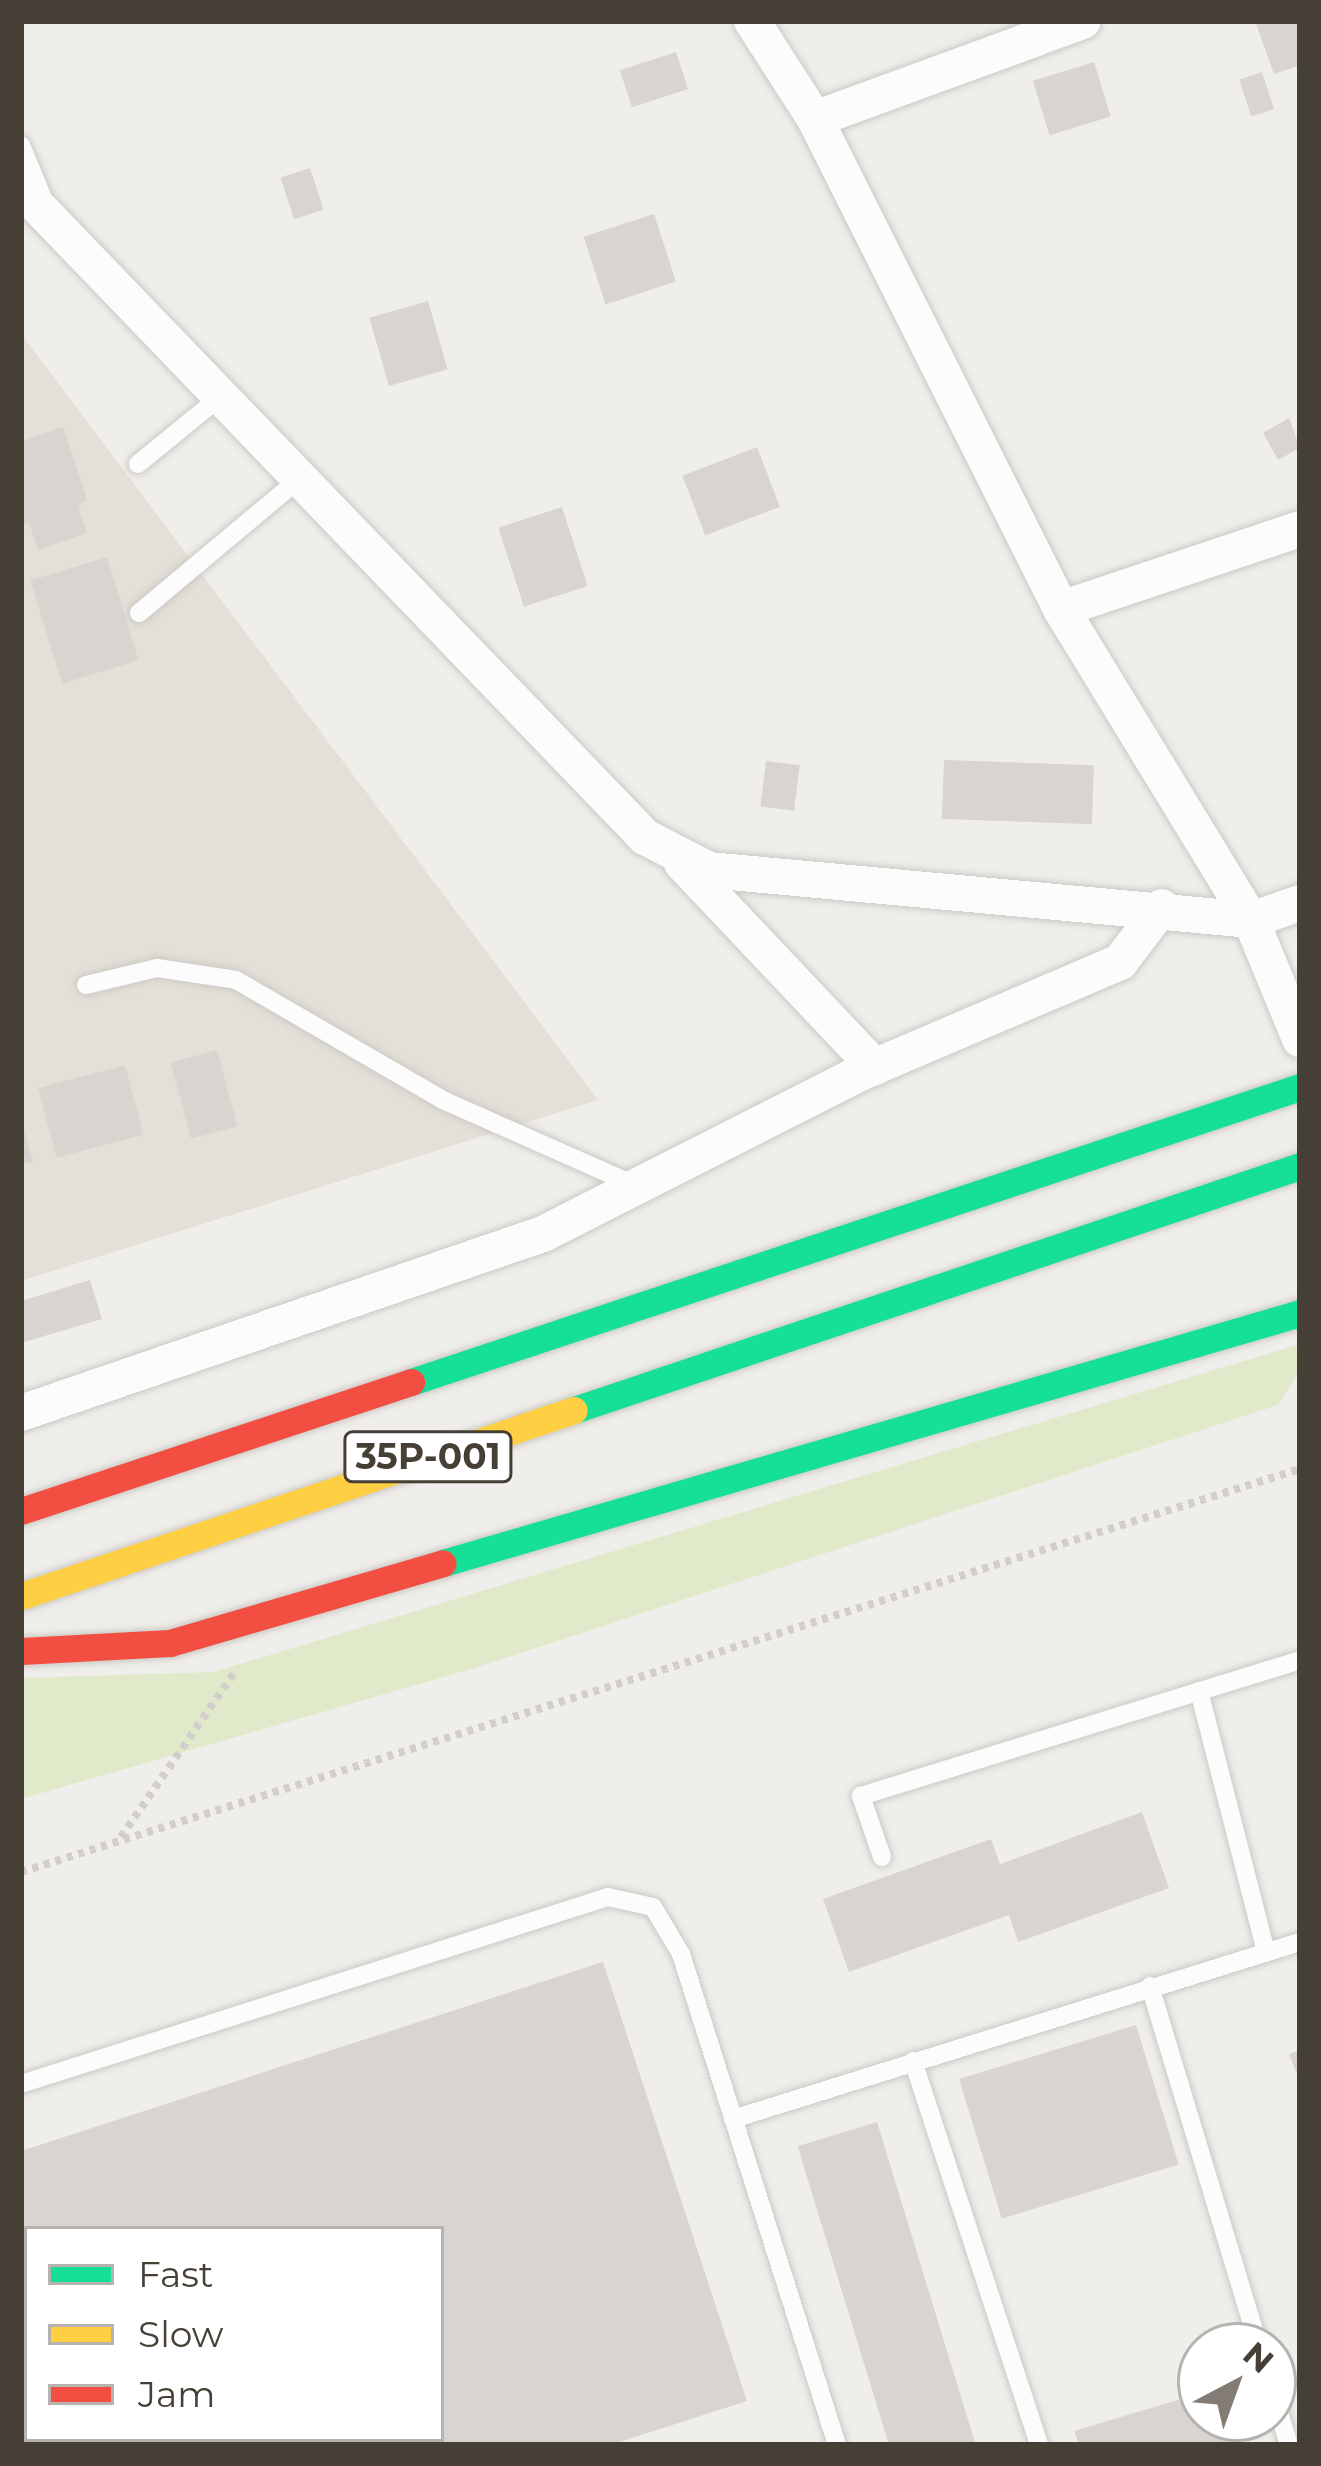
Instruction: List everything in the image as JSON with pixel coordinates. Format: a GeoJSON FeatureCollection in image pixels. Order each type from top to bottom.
{"type":"FeatureCollection","features":[{"type":"Feature","properties":{"kind":"main road","name":"35Р-001"},"geometry":{"type":"LineString","coordinates":[[21,1511],[1300,1087]]}},
{"type":"Feature","properties":{"kind":"main road","name":"35Р-001"},"geometry":{"type":"LineString","coordinates":[[21,1596],[1300,1166]]}},
{"type":"Feature","properties":{"kind":"main road"},"geometry":{"type":"LineString","coordinates":[[21,1651],[170,1643],[1300,1313]]}},
{"type":"Feature","properties":{"kind":"street"},"geometry":{"type":"LineString","coordinates":[[752,21],[814,119],[1061,609],[1251,920],[1300,1039]]}},
{"type":"Feature","properties":{"kind":"street"},"geometry":{"type":"LineString","coordinates":[[814,119],[1083,21]]}},
{"type":"Feature","properties":{"kind":"street"},"geometry":{"type":"LineString","coordinates":[[21,189],[645,837],[676,856],[709,870],[1162,907],[1251,920],[1300,903]]}},
{"type":"Feature","properties":{"kind":"street"},"geometry":{"type":"LineString","coordinates":[[1061,609],[1300,529]]}},
{"type":"Feature","properties":{"kind":"street"},"geometry":{"type":"LineString","coordinates":[[676,856],[875,1067]]}},
{"type":"Feature","properties":{"kind":"street"},"geometry":{"type":"LineString","coordinates":[[21,1413],[543,1234],[875,1067],[1120,962],[1162,907]]}},
{"type":"Feature","properties":{"kind":"lane"},"geometry":{"type":"LineString","coordinates":[[21,146],[53,222]]}},
{"type":"Feature","properties":{"kind":"lane"},"geometry":{"type":"LineString","coordinates":[[138,464],[220,397]]}},
{"type":"Feature","properties":{"kind":"lane"},"geometry":{"type":"LineString","coordinates":[[140,613],[299,479]]}},
{"type":"Feature","properties":{"kind":"lane"},"geometry":{"type":"LineString","coordinates":[[86,985],[157,968],[236,980],[445,1101],[637,1186]]}},
{"type":"Feature","properties":{"kind":"lane"},"geometry":{"type":"LineString","coordinates":[[882,1857],[861,1796],[1300,1660]]}},
{"type":"Feature","properties":{"kind":"lane"},"geometry":{"type":"LineString","coordinates":[[1199,1691],[1265,1952]]}},
{"type":"Feature","properties":{"kind":"lane"},"geometry":{"type":"LineString","coordinates":[[21,2084],[608,1897],[653,1907],[681,1954],[837,2445]]}},
{"type":"Feature","properties":{"kind":"lane"},"geometry":{"type":"LineString","coordinates":[[733,2119],[1300,1942]]}},
{"type":"Feature","properties":{"kind":"lane"},"geometry":{"type":"LineString","coordinates":[[1150,1986],[1252,2322]]}},
{"type":"Feature","properties":{"kind":"lane"},"geometry":{"type":"LineString","coordinates":[[913,2061],[1039,2445]]}},
{"type":"Feature","properties":{"kind":"path"},"geometry":{"type":"LineString","coordinates":[[21,1872],[1300,1469]]}},
{"type":"Feature","properties":{"kind":"path"},"geometry":{"type":"LineString","coordinates":[[119,1840],[238,1669]]}},
{"type":"Feature","properties":{"kind":"shaded area"},"geometry":{"type":"Polygon","coordinates":[[[21,334],[598,1100],[21,1281],[21,334]]]}},
{"type":"Feature","properties":{"kind":"green space"},"geometry":{"type":"Polygon","coordinates":[[[1300,1344],[1300,1370],[1278,1405],[475,1668],[21,1799],[21,1678],[213,1672],[1300,1344]]]}},
{"type":"Feature","properties":{"kind":"building"},"geometry":{"type":"Polygon","coordinates":[[[1255,21],[1300,21],[1300,65],[1274,74],[1255,21]]]}},
{"type":"Feature","properties":{"kind":"building"},"geometry":{"type":"Polygon","coordinates":[[[676,52],[688,89],[632,107],[620,70],[676,52]]]}},
{"type":"Feature","properties":{"kind":"building"},"geometry":{"type":"Polygon","coordinates":[[[1094,62],[1111,117],[1049,135],[1033,81],[1094,62]]]}},
{"type":"Feature","properties":{"kind":"building"},"geometry":{"type":"Polygon","coordinates":[[[1262,72],[1274,109],[1251,117],[1239,79],[1262,72]]]}},
{"type":"Feature","properties":{"kind":"building"},"geometry":{"type":"Polygon","coordinates":[[[310,168],[324,210],[294,219],[281,178],[310,168]]]}},
{"type":"Feature","properties":{"kind":"building"},"geometry":{"type":"Polygon","coordinates":[[[654,214],[676,282],[606,304],[584,237],[654,214]]]}},
{"type":"Feature","properties":{"kind":"building"},"geometry":{"type":"Polygon","coordinates":[[[428,301],[448,369],[389,386],[369,318],[428,301]]]}},
{"type":"Feature","properties":{"kind":"building"},"geometry":{"type":"Polygon","coordinates":[[[1289,418],[1300,448],[1278,460],[1263,433],[1289,418]]]}},
{"type":"Feature","properties":{"kind":"building"},"geometry":{"type":"Polygon","coordinates":[[[63,427],[87,499],[78,506],[87,533],[38,550],[29,523],[21,525],[21,441],[63,427]]]}},
{"type":"Feature","properties":{"kind":"building"},"geometry":{"type":"Polygon","coordinates":[[[757,447],[780,507],[705,535],[682,476],[757,447]]]}},
{"type":"Feature","properties":{"kind":"building"},"geometry":{"type":"Polygon","coordinates":[[[562,507],[588,586],[524,607],[498,528],[562,507]]]}},
{"type":"Feature","properties":{"kind":"building"},"geometry":{"type":"Polygon","coordinates":[[[107,557],[139,660],[62,684],[30,580],[107,557]]]}},
{"type":"Feature","properties":{"kind":"building"},"geometry":{"type":"Polygon","coordinates":[[[944,760],[1094,765],[1092,824],[942,819],[944,760]]]}},
{"type":"Feature","properties":{"kind":"building"},"geometry":{"type":"Polygon","coordinates":[[[766,761],[800,765],[794,811],[760,807],[766,761]]]}},
{"type":"Feature","properties":{"kind":"building"},"geometry":{"type":"Polygon","coordinates":[[[217,1050],[237,1126],[191,1139],[171,1062],[217,1050]]]}},
{"type":"Feature","properties":{"kind":"building"},"geometry":{"type":"Polygon","coordinates":[[[125,1065],[144,1135],[57,1158],[38,1088],[125,1065]]]}},
{"type":"Feature","properties":{"kind":"building"},"geometry":{"type":"Polygon","coordinates":[[[21,1120],[33,1162],[21,1165],[21,1120]]]}},
{"type":"Feature","properties":{"kind":"building"},"geometry":{"type":"Polygon","coordinates":[[[90,1280],[102,1319],[21,1343],[21,1301],[90,1280]]]}},
{"type":"Feature","properties":{"kind":"building"},"geometry":{"type":"Polygon","coordinates":[[[1142,1812],[1169,1888],[1018,1942],[1009,1915],[849,1972],[823,1899],[991,1839],[1000,1864],[1142,1812]]]}},
{"type":"Feature","properties":{"kind":"building"},"geometry":{"type":"Polygon","coordinates":[[[603,1962],[747,2401],[610,2445],[21,2445],[21,2151],[603,1962]]]}},
{"type":"Feature","properties":{"kind":"building"},"geometry":{"type":"Polygon","coordinates":[[[1136,2025],[1179,2165],[1002,2219],[959,2079],[1136,2025]]]}},
{"type":"Feature","properties":{"kind":"building"},"geometry":{"type":"Polygon","coordinates":[[[1300,2050],[1300,2082],[1289,2054],[1300,2050]]]}},
{"type":"Feature","properties":{"kind":"building"},"geometry":{"type":"Polygon","coordinates":[[[877,2122],[976,2444],[889,2445],[798,2146],[877,2122]]]}},
{"type":"Feature","properties":{"kind":"building"},"geometry":{"type":"Polygon","coordinates":[[[1177,2400],[1177,2442],[1235,2445],[1079,2445],[1074,2431],[1177,2400]]]}},
{"type":"Feature","properties":{"kind":"traffic: fast"},"geometry":{"type":"LineString","coordinates":[[411,1382],[1300,1087]]}},
{"type":"Feature","properties":{"kind":"traffic: fast"},"geometry":{"type":"LineString","coordinates":[[574,1410],[1300,1166]]}},
{"type":"Feature","properties":{"kind":"traffic: fast"},"geometry":{"type":"LineString","coordinates":[[443,1563],[1300,1313]]}},
{"type":"Feature","properties":{"kind":"traffic: slow"},"geometry":{"type":"LineString","coordinates":[[21,1596],[574,1410]]}},
{"type":"Feature","properties":{"kind":"traffic: jam"},"geometry":{"type":"LineString","coordinates":[[21,1511],[411,1382]]}},
{"type":"Feature","properties":{"kind":"traffic: jam"},"geometry":{"type":"LineString","coordinates":[[21,1651],[170,1643],[443,1563]]}}]}
